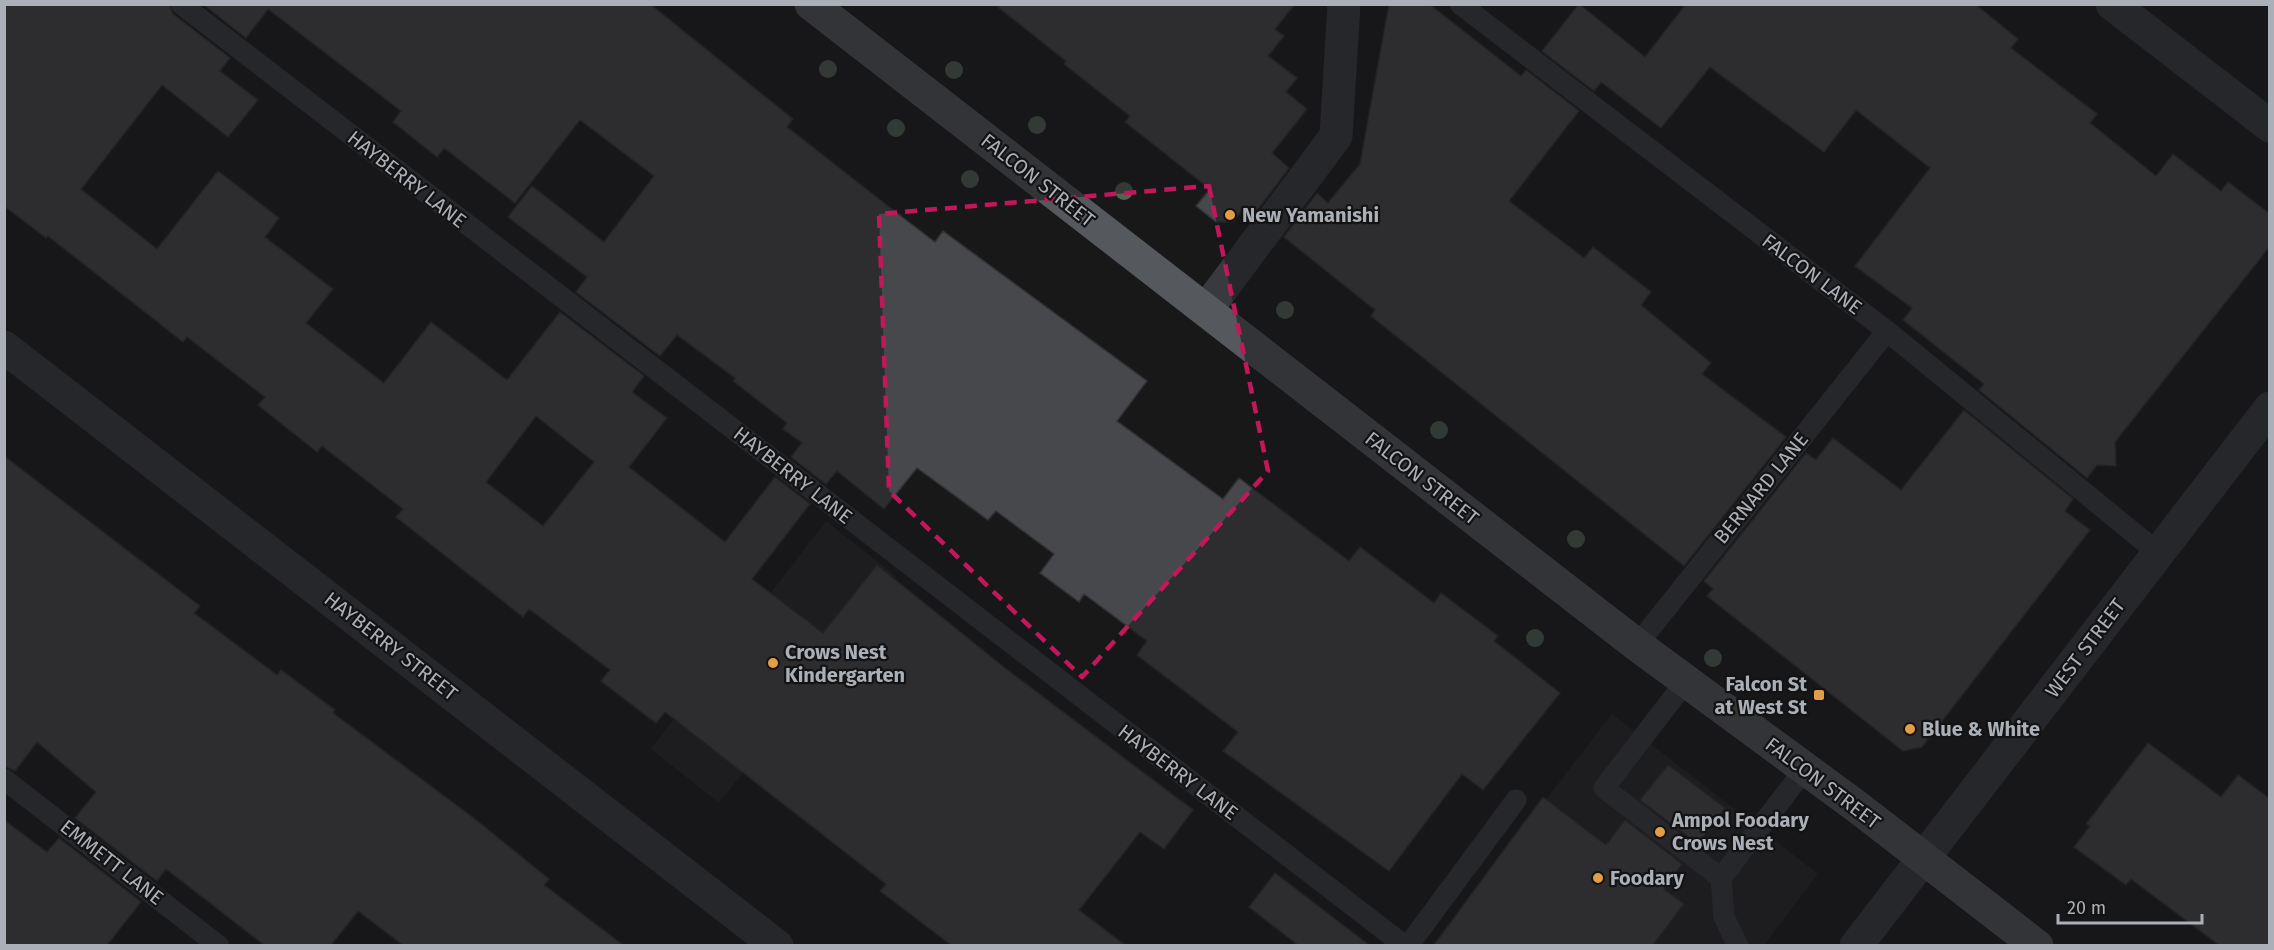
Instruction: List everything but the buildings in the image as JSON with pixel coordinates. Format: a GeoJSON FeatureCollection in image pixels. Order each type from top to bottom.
{"type":"FeatureCollection","features":[{"type":"Feature","properties":{"kind":"main road","name":"FALCON STREET"},"geometry":{"type":"LineString","coordinates":[[811,4],[1637,645],[2037,945]]}},
{"type":"Feature","properties":{"kind":"street"},"geometry":{"type":"LineString","coordinates":[[1206,310],[1336,136],[1344,4]]}},
{"type":"Feature","properties":{"kind":"street"},"geometry":{"type":"LineString","coordinates":[[2112,4],[2270,126]]}},
{"type":"Feature","properties":{"kind":"street","name":"HAYBERRY STREET"},"geometry":{"type":"LineString","coordinates":[[4,347],[777,945]]}},
{"type":"Feature","properties":{"kind":"street","name":"WEST STREET"},"geometry":{"type":"LineString","coordinates":[[1856,945],[2270,408]]}},
{"type":"Feature","properties":{"kind":"lane","name":"HAYBERRY LANE"},"geometry":{"type":"LineString","coordinates":[[181,4],[1407,945]]}},
{"type":"Feature","properties":{"kind":"lane","name":"FALCON LANE"},"geometry":{"type":"LineString","coordinates":[[1461,4],[1887,331],[2157,552]]}},
{"type":"Feature","properties":{"kind":"lane","name":"BERNARD LANE"},"geometry":{"type":"LineString","coordinates":[[1637,645],[1887,331]]}},
{"type":"Feature","properties":{"kind":"lane"},"geometry":{"type":"LineString","coordinates":[[1686,681],[1604,788],[1721,878]]}},
{"type":"Feature","properties":{"kind":"lane"},"geometry":{"type":"LineString","coordinates":[[1738,945],[1724,917],[1721,878],[1805,769]]}},
{"type":"Feature","properties":{"kind":"lane","name":"EMMETT LANE"},"geometry":{"type":"LineString","coordinates":[[4,779],[219,945]]}},
{"type":"Feature","properties":{"kind":"lane"},"geometry":{"type":"LineString","coordinates":[[1407,945],[1516,800]]}},
{"type":"Feature","properties":{"kind":"highlighted area"},"geometry":{"type":"Polygon","coordinates":[[[1209,186],[1268,471],[1082,677],[889,491],[879,214],[1209,186]]]}},
{"type":"Feature","properties":{"kind":"shaded area","name":"Crows Nest Kindergarten"},"geometry":{"type":"Polygon","coordinates":[[[826,521],[896,576],[719,803],[651,749],[826,521]]]}},
{"type":"Feature","properties":{"kind":"shaded area"},"geometry":{"type":"Polygon","coordinates":[[[1612,714],[1818,874],[1764,945],[1625,945],[1504,854],[1612,714]]]}},
{"type":"Feature","properties":{"kind":"place","name":"New Yamanishi"},"geometry":{"type":"Point","coordinates":[1230,215]}},
{"type":"Feature","properties":{"kind":"place","name":"Crows Nest Kindergarten"},"geometry":{"type":"Point","coordinates":[773,663]}},
{"type":"Feature","properties":{"kind":"place","name":"Falcon St at West St"},"geometry":{"type":"Point","coordinates":[1819,695]}},
{"type":"Feature","properties":{"kind":"place","name":"Blue & White"},"geometry":{"type":"Point","coordinates":[1910,729]}},
{"type":"Feature","properties":{"kind":"place","name":"Ampol Foodary Crows Nest"},"geometry":{"type":"Point","coordinates":[1660,832]}},
{"type":"Feature","properties":{"kind":"place","name":"Foodary"},"geometry":{"type":"Point","coordinates":[1598,878]}}]}
